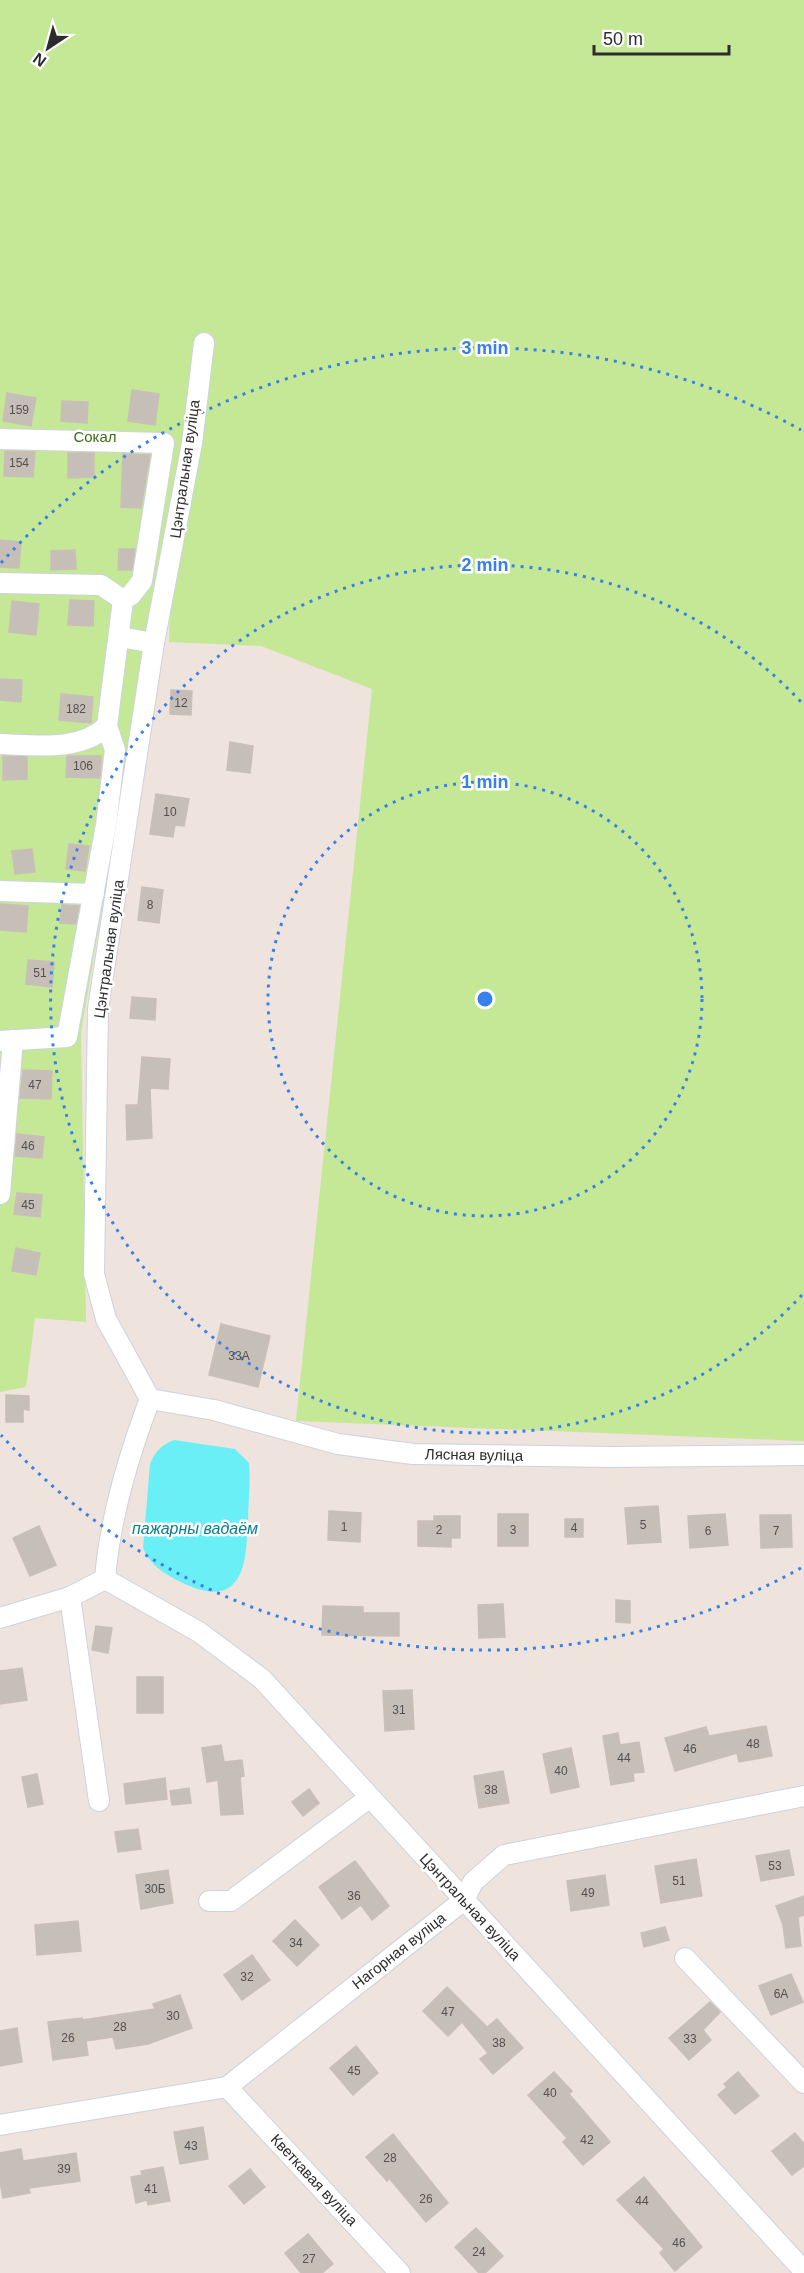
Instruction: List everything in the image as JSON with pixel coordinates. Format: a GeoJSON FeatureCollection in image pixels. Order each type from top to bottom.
{"type":"FeatureCollection","features":[{"type":"Feature","properties":{"kind":"street","name":"Цэнтральная вуліца"},"geometry":{"type":"LineString","coordinates":[[150,1399],[106,1319],[99,1298],[92,1252],[98,1009],[154,643],[192,443],[204,343]]}},
{"type":"Feature","properties":{"kind":"street"},"geometry":{"type":"LineString","coordinates":[[0,439],[164,443],[142,581],[131,595],[123,600]]}},
{"type":"Feature","properties":{"kind":"street"},"geometry":{"type":"LineString","coordinates":[[0,583],[101,585],[123,600]]}},
{"type":"Feature","properties":{"kind":"street"},"geometry":{"type":"LineString","coordinates":[[0,1194],[6,1041],[67,1037],[94,894],[115,750],[107,726],[123,600]]}},
{"type":"Feature","properties":{"kind":"street"},"geometry":{"type":"LineString","coordinates":[[120,637],[154,643]]}},
{"type":"Feature","properties":{"kind":"street"},"geometry":{"type":"LineString","coordinates":[[0,744],[55,745],[86,741],[107,726]]}},
{"type":"Feature","properties":{"kind":"street"},"geometry":{"type":"LineString","coordinates":[[0,891],[94,894]]}},
{"type":"Feature","properties":{"kind":"street"},"geometry":{"type":"LineString","coordinates":[[0,1618],[70,1597],[105,1579],[109,1545],[125,1471],[150,1399]]}},
{"type":"Feature","properties":{"kind":"street","name":"Лясная вуліца"},"geometry":{"type":"LineString","coordinates":[[150,1399],[214,1410],[338,1444],[413,1454],[600,1457],[804,1455]]}},
{"type":"Feature","properties":{"kind":"street","name":"Цэнтральная вуліца"},"geometry":{"type":"LineString","coordinates":[[105,1579],[199,1632],[234,1655],[289,1706],[369,1798],[804,2271]]}},
{"type":"Feature","properties":{"kind":"street"},"geometry":{"type":"LineString","coordinates":[[70,1597],[99,1801]]}},
{"type":"Feature","properties":{"kind":"street","name":"Нагорная вуліца"},"geometry":{"type":"LineString","coordinates":[[0,2125],[227,2087],[464,1900],[473,1882],[504,1855],[804,1796]]}},
{"type":"Feature","properties":{"kind":"street"},"geometry":{"type":"LineString","coordinates":[[208,1901],[231,1901],[369,1798]]}},
{"type":"Feature","properties":{"kind":"street"},"geometry":{"type":"LineString","coordinates":[[685,1958],[797,2063],[804,2083]]}},
{"type":"Feature","properties":{"kind":"street","name":"Кветкавая вуліца"},"geometry":{"type":"LineString","coordinates":[[227,2087],[400,2273]]}},
{"type":"Feature","properties":{"kind":"green space","name":"Сокал"},"geometry":{"type":"Polygon","coordinates":[[[0,0],[804,0],[804,1441],[296,1421],[372,689],[261,646],[169,642],[172,533],[163,547],[81,1033],[86,1322],[35,1318],[26,1387],[0,1392],[0,0]]]}},
{"type":"Feature","properties":{"kind":"water","name":"пажарны вадаём"},"geometry":{"type":"Polygon","coordinates":[[[174,1440],[235,1449],[249,1463],[247,1538],[243,1567],[238,1578],[230,1587],[220,1591],[206,1591],[173,1578],[155,1566],[143,1548],[150,1464],[159,1449],[174,1440]]]}},
{"type":"Feature","properties":{"kind":"building"},"geometry":{"type":"Polygon","coordinates":[[[132,390],[159,394],[155,425],[128,421],[132,390]]]}},
{"type":"Feature","properties":{"kind":"building"},"geometry":{"type":"Polygon","coordinates":[[[7,393],[36,398],[31,426],[3,421],[7,393]]]}},
{"type":"Feature","properties":{"kind":"building"},"geometry":{"type":"Polygon","coordinates":[[[62,401],[88,402],[87,423],[61,421],[62,401]]]}},
{"type":"Feature","properties":{"kind":"building"},"geometry":{"type":"Polygon","coordinates":[[[5,451],[35,452],[33,477],[4,476],[5,451]]]}},
{"type":"Feature","properties":{"kind":"building"},"geometry":{"type":"Polygon","coordinates":[[[68,453],[94,453],[94,477],[68,478],[68,453]]]}},
{"type":"Feature","properties":{"kind":"building"},"geometry":{"type":"Polygon","coordinates":[[[123,454],[150,455],[141,508],[121,507],[123,454]]]}},
{"type":"Feature","properties":{"kind":"building"},"geometry":{"type":"Polygon","coordinates":[[[0,540],[21,542],[19,568],[0,567],[0,540]]]}},
{"type":"Feature","properties":{"kind":"building"},"geometry":{"type":"Polygon","coordinates":[[[119,549],[135,549],[132,570],[118,570],[119,549]]]}},
{"type":"Feature","properties":{"kind":"building"},"geometry":{"type":"Polygon","coordinates":[[[75,550],[76,569],[51,570],[51,551],[75,550]]]}},
{"type":"Feature","properties":{"kind":"building"},"geometry":{"type":"Polygon","coordinates":[[[70,600],[94,601],[93,626],[68,625],[70,600]]]}},
{"type":"Feature","properties":{"kind":"building"},"geometry":{"type":"Polygon","coordinates":[[[12,601],[39,604],[36,635],[9,632],[12,601]]]}},
{"type":"Feature","properties":{"kind":"building"},"geometry":{"type":"Polygon","coordinates":[[[0,679],[22,680],[21,702],[0,700],[0,679]]]}},
{"type":"Feature","properties":{"kind":"building"},"geometry":{"type":"Polygon","coordinates":[[[171,690],[192,691],[191,715],[170,714],[171,690]]]}},
{"type":"Feature","properties":{"kind":"building"},"geometry":{"type":"Polygon","coordinates":[[[61,694],[93,697],[91,723],[59,720],[61,694]]]}},
{"type":"Feature","properties":{"kind":"building"},"geometry":{"type":"Polygon","coordinates":[[[230,742],[253,746],[250,773],[227,770],[230,742]]]}},
{"type":"Feature","properties":{"kind":"building"},"geometry":{"type":"Polygon","coordinates":[[[3,756],[27,757],[27,779],[3,780],[3,756]]]}},
{"type":"Feature","properties":{"kind":"building"},"geometry":{"type":"Polygon","coordinates":[[[67,756],[101,756],[100,778],[66,777],[67,756]]]}},
{"type":"Feature","properties":{"kind":"building"},"geometry":{"type":"Polygon","coordinates":[[[156,794],[189,799],[184,826],[175,825],[173,837],[150,834],[156,794]]]}},
{"type":"Feature","properties":{"kind":"building"},"geometry":{"type":"Polygon","coordinates":[[[69,844],[89,846],[85,871],[66,869],[69,844]]]}},
{"type":"Feature","properties":{"kind":"building"},"geometry":{"type":"Polygon","coordinates":[[[32,849],[35,872],[15,874],[12,851],[32,849]]]}},
{"type":"Feature","properties":{"kind":"building"},"geometry":{"type":"Polygon","coordinates":[[[142,887],[163,890],[159,923],[138,920],[142,887]]]}},
{"type":"Feature","properties":{"kind":"building"},"geometry":{"type":"Polygon","coordinates":[[[0,904],[28,906],[26,932],[0,930],[0,904]]]}},
{"type":"Feature","properties":{"kind":"building"},"geometry":{"type":"Polygon","coordinates":[[[62,905],[79,906],[76,924],[60,923],[62,905]]]}},
{"type":"Feature","properties":{"kind":"building"},"geometry":{"type":"Polygon","coordinates":[[[28,960],[54,962],[52,987],[26,984],[28,960]]]}},
{"type":"Feature","properties":{"kind":"building"},"geometry":{"type":"Polygon","coordinates":[[[132,997],[156,999],[155,1020],[130,1018],[132,997]]]}},
{"type":"Feature","properties":{"kind":"building"},"geometry":{"type":"Polygon","coordinates":[[[142,1057],[170,1059],[168,1089],[150,1088],[152,1138],[127,1140],[126,1105],[138,1105],[142,1057]]]}},
{"type":"Feature","properties":{"kind":"building"},"geometry":{"type":"Polygon","coordinates":[[[23,1070],[52,1071],[51,1099],[20,1098],[23,1070]]]}},
{"type":"Feature","properties":{"kind":"building"},"geometry":{"type":"Polygon","coordinates":[[[17,1134],[44,1137],[42,1158],[15,1156],[17,1134]]]}},
{"type":"Feature","properties":{"kind":"building"},"geometry":{"type":"Polygon","coordinates":[[[17,1193],[42,1195],[40,1217],[14,1214],[17,1193]]]}},
{"type":"Feature","properties":{"kind":"building"},"geometry":{"type":"Polygon","coordinates":[[[16,1248],[40,1253],[36,1275],[12,1271],[16,1248]]]}},
{"type":"Feature","properties":{"kind":"building"},"geometry":{"type":"Polygon","coordinates":[[[221,1324],[270,1336],[258,1387],[209,1375],[221,1324]]]}},
{"type":"Feature","properties":{"kind":"building"},"geometry":{"type":"Polygon","coordinates":[[[6,1395],[29,1396],[29,1410],[23,1409],[23,1422],[6,1422],[6,1395]]]}},
{"type":"Feature","properties":{"kind":"building"},"geometry":{"type":"Polygon","coordinates":[[[658,1506],[661,1542],[628,1544],[625,1508],[658,1506]]]}},
{"type":"Feature","properties":{"kind":"building"},"geometry":{"type":"Polygon","coordinates":[[[329,1511],[361,1513],[360,1542],[328,1540],[329,1511]]]}},
{"type":"Feature","properties":{"kind":"building"},"geometry":{"type":"Polygon","coordinates":[[[498,1514],[528,1514],[528,1546],[498,1546],[498,1514]]]}},
{"type":"Feature","properties":{"kind":"building"},"geometry":{"type":"Polygon","coordinates":[[[725,1514],[728,1545],[690,1548],[688,1516],[725,1514]]]}},
{"type":"Feature","properties":{"kind":"building"},"geometry":{"type":"Polygon","coordinates":[[[760,1515],[791,1515],[792,1547],[761,1548],[760,1515]]]}},
{"type":"Feature","properties":{"kind":"building"},"geometry":{"type":"Polygon","coordinates":[[[434,1516],[460,1516],[460,1538],[451,1538],[451,1547],[418,1546],[418,1521],[434,1521],[434,1516]]]}},
{"type":"Feature","properties":{"kind":"building"},"geometry":{"type":"Polygon","coordinates":[[[565,1519],[583,1519],[583,1537],[565,1537],[565,1519]]]}},
{"type":"Feature","properties":{"kind":"building"},"geometry":{"type":"Polygon","coordinates":[[[39,1526],[56,1565],[30,1576],[13,1538],[39,1526]]]}},
{"type":"Feature","properties":{"kind":"building"},"geometry":{"type":"Polygon","coordinates":[[[616,1600],[630,1601],[630,1623],[616,1622],[616,1600]]]}},
{"type":"Feature","properties":{"kind":"building"},"geometry":{"type":"Polygon","coordinates":[[[503,1604],[505,1637],[479,1638],[478,1605],[503,1604]]]}},
{"type":"Feature","properties":{"kind":"building"},"geometry":{"type":"Polygon","coordinates":[[[323,1606],[363,1607],[363,1613],[399,1613],[399,1636],[322,1635],[323,1606]]]}},
{"type":"Feature","properties":{"kind":"building"},"geometry":{"type":"Polygon","coordinates":[[[96,1626],[112,1628],[108,1653],[92,1650],[96,1626]]]}},
{"type":"Feature","properties":{"kind":"building"},"geometry":{"type":"Polygon","coordinates":[[[22,1668],[27,1700],[0,1704],[0,1671],[22,1668]]]}},
{"type":"Feature","properties":{"kind":"building"},"geometry":{"type":"Polygon","coordinates":[[[137,1677],[163,1677],[163,1713],[137,1713],[137,1677]]]}},
{"type":"Feature","properties":{"kind":"building"},"geometry":{"type":"Polygon","coordinates":[[[412,1690],[414,1729],[385,1731],[383,1691],[412,1690]]]}},
{"type":"Feature","properties":{"kind":"building"},"geometry":{"type":"Polygon","coordinates":[[[766,1726],[772,1756],[739,1762],[737,1753],[675,1771],[665,1738],[706,1727],[709,1736],[766,1726]]]}},
{"type":"Feature","properties":{"kind":"building"},"geometry":{"type":"Polygon","coordinates":[[[618,1733],[620,1745],[639,1742],[644,1772],[633,1773],[634,1781],[611,1785],[603,1736],[618,1733]]]}},
{"type":"Feature","properties":{"kind":"building"},"geometry":{"type":"Polygon","coordinates":[[[221,1745],[224,1762],[242,1760],[244,1776],[240,1777],[243,1814],[221,1815],[218,1780],[207,1782],[202,1748],[221,1745]]]}},
{"type":"Feature","properties":{"kind":"building"},"geometry":{"type":"Polygon","coordinates":[[[571,1748],[579,1787],[551,1793],[543,1754],[571,1748]]]}},
{"type":"Feature","properties":{"kind":"building"},"geometry":{"type":"Polygon","coordinates":[[[503,1771],[509,1803],[479,1808],[474,1776],[503,1771]]]}},
{"type":"Feature","properties":{"kind":"building"},"geometry":{"type":"Polygon","coordinates":[[[37,1774],[43,1804],[28,1807],[22,1777],[37,1774]]]}},
{"type":"Feature","properties":{"kind":"building"},"geometry":{"type":"Polygon","coordinates":[[[165,1778],[167,1799],[126,1804],[124,1784],[165,1778]]]}},
{"type":"Feature","properties":{"kind":"building"},"geometry":{"type":"Polygon","coordinates":[[[189,1788],[191,1803],[172,1805],[170,1791],[189,1788]]]}},
{"type":"Feature","properties":{"kind":"building"},"geometry":{"type":"Polygon","coordinates":[[[309,1789],[319,1803],[303,1816],[292,1802],[309,1789]]]}},
{"type":"Feature","properties":{"kind":"building"},"geometry":{"type":"Polygon","coordinates":[[[138,1829],[141,1849],[118,1852],[115,1832],[138,1829]]]}},
{"type":"Feature","properties":{"kind":"building"},"geometry":{"type":"Polygon","coordinates":[[[789,1850],[794,1875],[761,1881],[756,1856],[789,1850]]]}},
{"type":"Feature","properties":{"kind":"building"},"geometry":{"type":"Polygon","coordinates":[[[696,1859],[702,1896],[661,1903],[655,1866],[696,1859]]]}},
{"type":"Feature","properties":{"kind":"building"},"geometry":{"type":"Polygon","coordinates":[[[355,1861],[389,1906],[372,1920],[361,1905],[342,1919],[319,1887],[355,1861]]]}},
{"type":"Feature","properties":{"kind":"building"},"geometry":{"type":"Polygon","coordinates":[[[168,1870],[173,1903],[141,1909],[136,1875],[168,1870]]]}},
{"type":"Feature","properties":{"kind":"building"},"geometry":{"type":"Polygon","coordinates":[[[605,1875],[609,1905],[571,1911],[567,1881],[605,1875]]]}},
{"type":"Feature","properties":{"kind":"building"},"geometry":{"type":"Polygon","coordinates":[[[804,1896],[804,1915],[798,1917],[801,1946],[786,1948],[783,1925],[776,1906],[804,1896]]]}},
{"type":"Feature","properties":{"kind":"building"},"geometry":{"type":"Polygon","coordinates":[[[295,1920],[319,1945],[297,1966],[273,1941],[295,1920]]]}},
{"type":"Feature","properties":{"kind":"building"},"geometry":{"type":"Polygon","coordinates":[[[78,1921],[81,1951],[37,1955],[35,1925],[78,1921]]]}},
{"type":"Feature","properties":{"kind":"building"},"geometry":{"type":"Polygon","coordinates":[[[665,1927],[669,1940],[644,1947],[641,1933],[665,1927]]]}},
{"type":"Feature","properties":{"kind":"building"},"geometry":{"type":"Polygon","coordinates":[[[252,1955],[270,1980],[242,2000],[224,1975],[252,1955]]]}},
{"type":"Feature","properties":{"kind":"building"},"geometry":{"type":"Polygon","coordinates":[[[791,1974],[803,2002],[771,2015],[759,1986],[791,1974]]]}},
{"type":"Feature","properties":{"kind":"building"},"geometry":{"type":"Polygon","coordinates":[[[447,1987],[487,2027],[497,2019],[523,2048],[493,2074],[480,2059],[488,2053],[462,2022],[448,2036],[423,2011],[447,1987]]]}},
{"type":"Feature","properties":{"kind":"building"},"geometry":{"type":"Polygon","coordinates":[[[180,1995],[192,2028],[148,2044],[116,2049],[113,2037],[86,2041],[88,2055],[53,2060],[48,2022],[82,2018],[83,2020],[155,2009],[153,2004],[180,1995]]]}},
{"type":"Feature","properties":{"kind":"building"},"geometry":{"type":"Polygon","coordinates":[[[710,2002],[720,2012],[703,2030],[711,2040],[689,2060],[669,2038],[710,2002]]]}},
{"type":"Feature","properties":{"kind":"building"},"geometry":{"type":"Polygon","coordinates":[[[17,2028],[22,2062],[0,2066],[0,2031],[17,2028]]]}},
{"type":"Feature","properties":{"kind":"building"},"geometry":{"type":"Polygon","coordinates":[[[356,2046],[378,2073],[353,2095],[330,2068],[356,2046]]]}},
{"type":"Feature","properties":{"kind":"building"},"geometry":{"type":"Polygon","coordinates":[[[554,2072],[572,2091],[569,2094],[610,2142],[583,2165],[563,2142],[567,2138],[528,2095],[554,2072]]]}},
{"type":"Feature","properties":{"kind":"building"},"geometry":{"type":"Polygon","coordinates":[[[738,2072],[759,2096],[735,2114],[718,2095],[727,2087],[724,2084],[738,2072]]]}},
{"type":"Feature","properties":{"kind":"building"},"geometry":{"type":"Polygon","coordinates":[[[203,2127],[208,2159],[180,2164],[174,2132],[203,2127]]]}},
{"type":"Feature","properties":{"kind":"building"},"geometry":{"type":"Polygon","coordinates":[[[795,2133],[804,2144],[804,2166],[792,2175],[772,2151],[795,2133]]]}},
{"type":"Feature","properties":{"kind":"building"},"geometry":{"type":"Polygon","coordinates":[[[393,2134],[448,2203],[426,2222],[389,2178],[387,2181],[366,2157],[393,2134]]]}},
{"type":"Feature","properties":{"kind":"building"},"geometry":{"type":"Polygon","coordinates":[[[21,2149],[23,2161],[76,2153],[80,2181],[29,2188],[30,2193],[3,2198],[0,2182],[0,2153],[21,2149]]]}},
{"type":"Feature","properties":{"kind":"building"},"geometry":{"type":"Polygon","coordinates":[[[163,2167],[170,2201],[148,2205],[147,2200],[136,2203],[131,2177],[142,2175],[141,2171],[163,2167]]]}},
{"type":"Feature","properties":{"kind":"building"},"geometry":{"type":"Polygon","coordinates":[[[250,2169],[265,2187],[244,2204],[229,2186],[250,2169]]]}},
{"type":"Feature","properties":{"kind":"building"},"geometry":{"type":"Polygon","coordinates":[[[644,2177],[702,2247],[675,2271],[660,2253],[664,2249],[617,2200],[644,2177]]]}},
{"type":"Feature","properties":{"kind":"building"},"geometry":{"type":"Polygon","coordinates":[[[476,2228],[503,2256],[485,2273],[479,2273],[455,2247],[476,2228]]]}},
{"type":"Feature","properties":{"kind":"building"},"geometry":{"type":"Polygon","coordinates":[[[308,2234],[333,2264],[322,2273],[301,2273],[285,2253],[308,2234]]]}}]}
